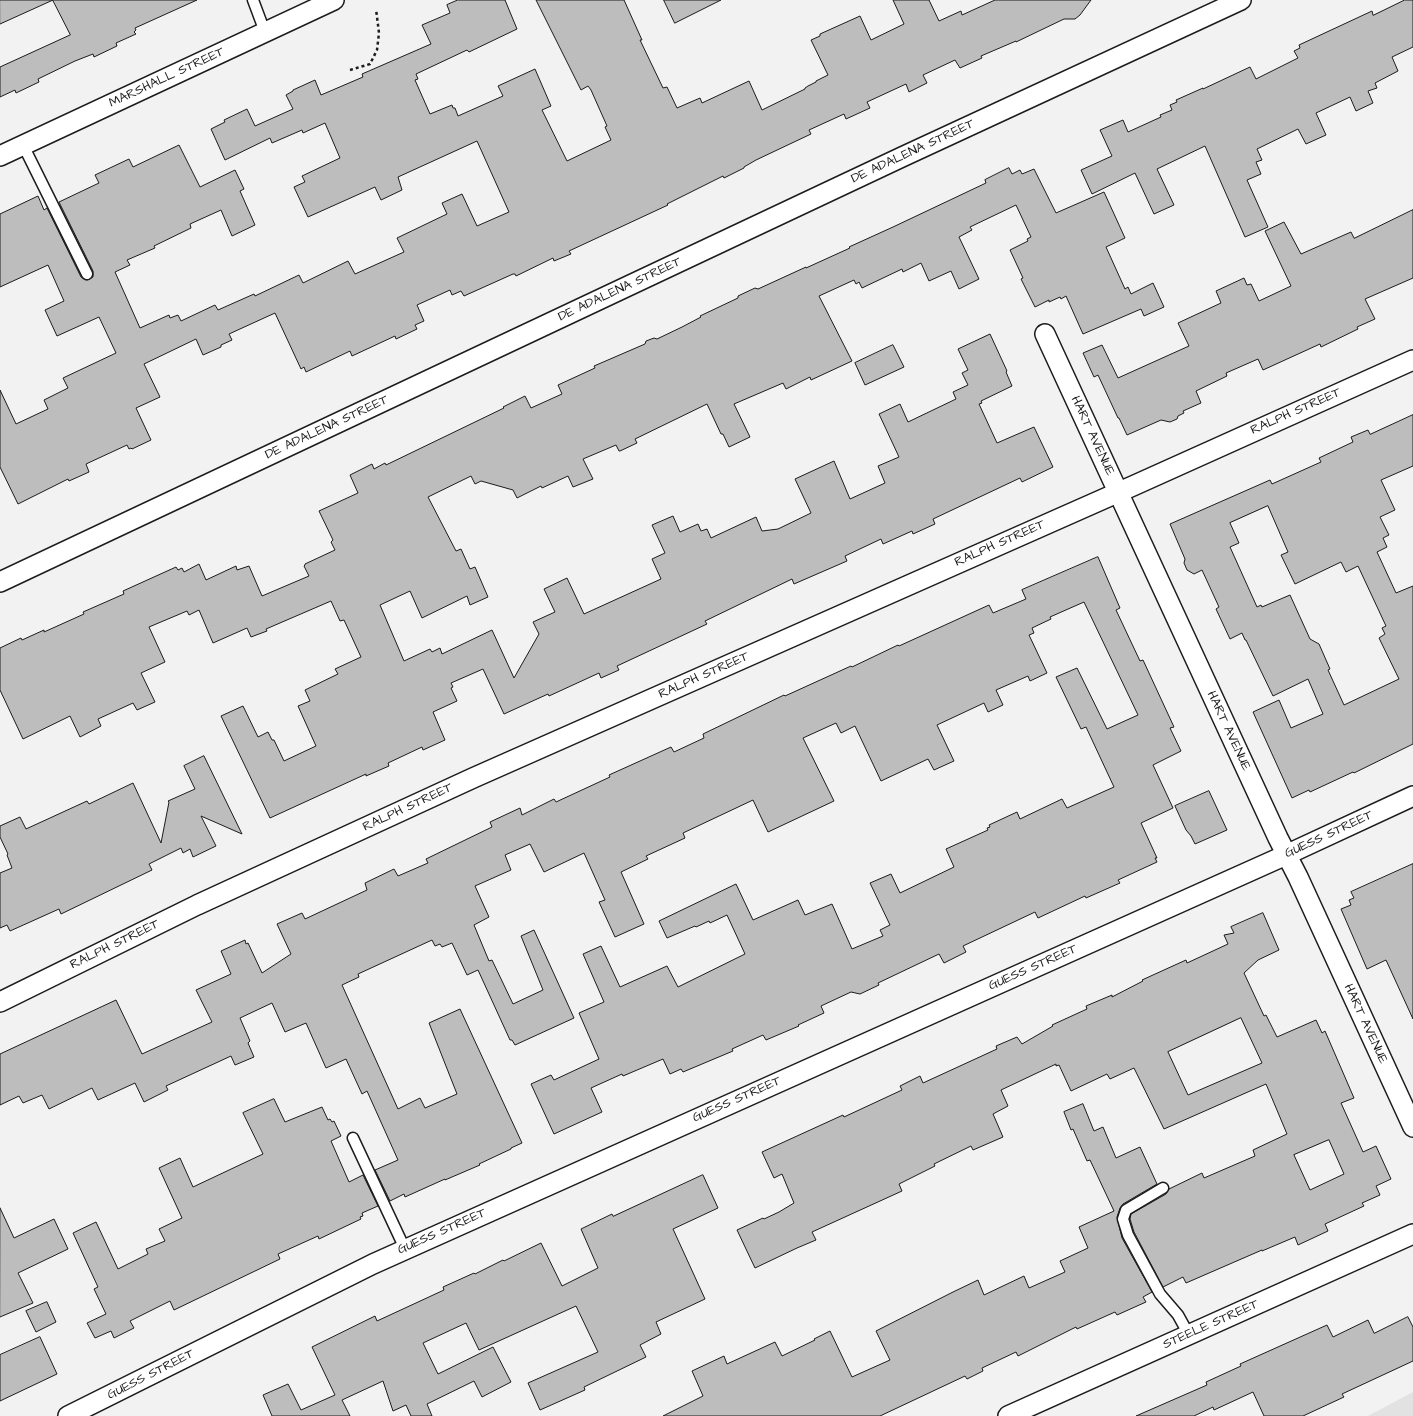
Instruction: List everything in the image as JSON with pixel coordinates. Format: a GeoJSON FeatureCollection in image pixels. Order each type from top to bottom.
{"type":"FeatureCollection","features":[{"type":"Feature","properties":{"kind":"street","name":"MARSHALL STREET"},"geometry":{"type":"LineString","coordinates":[[0,156],[334,0]]}},
{"type":"Feature","properties":{"kind":"street","name":"DE ADALENA STREET"},"geometry":{"type":"LineString","coordinates":[[0,582],[896,160],[1241,0]]}},
{"type":"Feature","properties":{"kind":"street","name":"HART AVENUE"},"geometry":{"type":"LineString","coordinates":[[1045,334],[1413,1127]]}},
{"type":"Feature","properties":{"kind":"street","name":"RALPH STREET"},"geometry":{"type":"LineString","coordinates":[[0,1002],[197,905],[465,782],[1413,360]]}},
{"type":"Feature","properties":{"kind":"street","name":"GUESS STREET"},"geometry":{"type":"LineString","coordinates":[[68,1416],[405,1249],[1286,855],[1413,796]]}},
{"type":"Feature","properties":{"kind":"street","name":"STEELE STREET"},"geometry":{"type":"LineString","coordinates":[[1008,1416],[1413,1234]]}},
{"type":"Feature","properties":{"kind":"lane"},"geometry":{"type":"LineString","coordinates":[[253,0],[265,32]]}},
{"type":"Feature","properties":{"kind":"lane"},"geometry":{"type":"LineString","coordinates":[[23,145],[87,274]]}},
{"type":"Feature","properties":{"kind":"lane"},"geometry":{"type":"LineString","coordinates":[[353,1138],[405,1249]]}},
{"type":"Feature","properties":{"kind":"lane"},"geometry":{"type":"LineString","coordinates":[[1163,1188],[1126,1210],[1123,1219],[1128,1235],[1160,1294],[1178,1315],[1189,1335]]}},
{"type":"Feature","properties":{"kind":"path"},"geometry":{"type":"LineString","coordinates":[[350,70],[370,64],[377,50],[378,33],[376,9]]}},
{"type":"Feature","properties":{"kind":"shaded area"},"geometry":{"type":"Polygon","coordinates":[[[1413,1392],[1413,1416],[1368,1416],[1413,1392]]]}},
{"type":"Feature","properties":{"kind":"building"},"geometry":{"type":"Polygon","coordinates":[[[0,0],[53,0],[0,24],[0,0]]]}},
{"type":"Feature","properties":{"kind":"building"},"geometry":{"type":"Polygon","coordinates":[[[53,0],[197,0],[135,28],[136,30],[134,32],[136,34],[116,43],[117,46],[94,57],[93,54],[75,61],[38,79],[39,82],[16,93],[15,90],[0,97],[0,67],[70,35],[53,0]]]}},
{"type":"Feature","properties":{"kind":"building"},"geometry":{"type":"Polygon","coordinates":[[[458,0],[505,0],[517,29],[469,52],[467,50],[416,74],[418,79],[415,80],[430,114],[452,105],[458,116],[503,96],[498,86],[535,69],[551,106],[542,110],[567,161],[611,140],[605,127],[607,126],[591,90],[588,86],[581,90],[536,0],[624,0],[642,40],[640,40],[663,88],[667,87],[677,108],[700,98],[702,103],[749,81],[762,110],[805,89],[828,75],[811,40],[820,36],[820,34],[860,16],[871,40],[904,24],[893,0],[929,0],[939,21],[961,11],[962,15],[995,0],[1091,0],[1080,15],[1075,19],[1064,19],[1016,42],[981,56],[982,58],[960,68],[955,60],[923,75],[927,83],[909,92],[906,84],[867,102],[870,108],[846,119],[844,114],[809,130],[811,134],[756,160],[724,178],[723,176],[667,204],[668,205],[569,251],[571,254],[554,261],[553,258],[516,276],[513,274],[464,296],[461,291],[452,295],[450,290],[417,305],[424,321],[415,325],[417,329],[396,339],[395,336],[352,356],[350,351],[306,372],[304,367],[301,369],[275,313],[229,334],[232,340],[203,355],[196,339],[144,364],[160,397],[136,408],[151,440],[132,449],[129,449],[127,445],[86,464],[89,472],[69,481],[68,479],[18,504],[0,467],[0,390],[16,424],[48,409],[44,400],[68,388],[63,378],[116,353],[99,317],[57,336],[45,310],[64,301],[48,265],[0,287],[0,214],[38,196],[44,210],[47,208],[81,277],[87,280],[93,277],[93,271],[59,202],[99,183],[95,175],[129,159],[133,167],[179,145],[200,187],[235,170],[244,189],[240,191],[255,225],[232,236],[221,210],[190,224],[191,228],[154,246],[155,248],[127,260],[130,265],[115,272],[140,328],[169,315],[170,318],[178,315],[181,321],[215,305],[218,310],[254,294],[255,296],[299,275],[303,283],[348,261],[355,274],[404,252],[397,238],[447,214],[442,203],[462,194],[477,226],[509,212],[477,141],[398,177],[402,190],[381,200],[375,187],[308,217],[294,187],[305,182],[302,176],[340,158],[325,123],[303,133],[302,130],[272,143],[270,138],[225,160],[211,129],[225,122],[224,120],[247,109],[255,126],[293,109],[286,95],[293,90],[315,80],[321,95],[363,77],[362,74],[431,44],[422,25],[450,13],[447,5],[458,0]]]}},
{"type":"Feature","properties":{"kind":"building"},"geometry":{"type":"Polygon","coordinates":[[[664,0],[721,0],[675,23],[664,0]]]}},
{"type":"Feature","properties":{"kind":"building"},"geometry":{"type":"Polygon","coordinates":[[[1405,0],[1413,0],[1413,47],[1392,57],[1398,71],[1375,83],[1377,88],[1368,91],[1373,103],[1356,111],[1350,97],[1316,113],[1326,135],[1306,144],[1298,129],[1257,149],[1262,160],[1256,162],[1261,174],[1247,180],[1268,227],[1245,237],[1205,146],[1157,169],[1174,205],[1154,214],[1135,173],[1092,194],[1081,170],[1112,156],[1100,130],[1123,120],[1128,132],[1161,117],[1160,115],[1172,110],[1170,105],[1177,102],[1176,100],[1250,67],[1256,79],[1298,58],[1294,51],[1300,48],[1299,45],[1372,11],[1373,15],[1405,0]]]}},
{"type":"Feature","properties":{"kind":"building"},"geometry":{"type":"Polygon","coordinates":[[[1009,168],[1012,174],[1020,170],[1022,174],[1034,169],[1056,213],[1104,192],[1125,238],[1106,247],[1125,289],[1128,287],[1131,294],[1153,283],[1164,307],[1144,316],[1141,309],[1083,334],[1066,296],[1049,302],[1049,300],[1035,307],[1021,279],[1023,278],[1010,250],[1028,241],[1027,239],[1031,237],[1016,205],[970,227],[972,230],[959,237],[979,279],[959,289],[951,271],[929,281],[921,263],[903,272],[902,269],[862,288],[859,282],[856,284],[854,280],[819,296],[852,361],[811,380],[810,377],[786,389],[783,383],[734,404],[750,437],[729,447],[723,434],[721,434],[707,404],[635,439],[637,443],[620,451],[616,445],[583,459],[593,479],[573,487],[568,476],[542,488],[541,486],[517,498],[513,490],[481,481],[475,484],[471,476],[428,497],[456,551],[461,549],[470,569],[475,567],[488,597],[470,605],[467,596],[422,618],[410,591],[380,605],[404,661],[430,649],[432,652],[440,648],[442,654],[492,630],[514,678],[539,634],[533,622],[555,612],[544,589],[567,578],[584,614],[661,579],[652,559],[665,553],[652,525],[673,516],[680,532],[698,524],[701,531],[707,529],[711,538],[756,517],[762,531],[778,529],[811,513],[795,479],[834,461],[850,499],[885,483],[878,466],[899,457],[879,414],[900,404],[908,422],[956,399],[953,392],[968,385],[962,373],[968,370],[958,349],[990,334],[1007,371],[1006,372],[1012,386],[981,401],[982,403],[979,404],[997,443],[1034,427],[1053,467],[1022,482],[1020,478],[933,519],[935,524],[913,534],[912,531],[883,544],[881,539],[845,556],[847,561],[794,584],[792,579],[705,621],[707,624],[617,666],[619,670],[601,678],[599,673],[549,696],[548,694],[504,714],[483,669],[451,683],[453,687],[451,688],[457,701],[433,712],[445,740],[423,750],[422,747],[388,763],[389,766],[366,776],[366,774],[270,818],[221,716],[243,706],[258,737],[268,732],[272,740],[274,740],[284,761],[316,746],[298,706],[310,701],[305,690],[338,674],[335,669],[361,657],[344,620],[340,621],[331,601],[251,637],[247,628],[213,643],[199,610],[189,615],[187,611],[149,627],[165,662],[141,673],[155,702],[137,710],[133,703],[98,719],[101,726],[80,737],[70,716],[23,739],[0,690],[0,648],[21,638],[22,640],[44,630],[44,632],[84,614],[83,612],[124,594],[123,591],[176,567],[178,570],[182,568],[184,572],[199,564],[206,580],[236,566],[237,570],[249,566],[262,596],[309,576],[304,566],[305,564],[335,550],[331,542],[333,540],[319,511],[358,493],[350,475],[372,464],[374,469],[385,463],[386,465],[504,408],[503,407],[525,396],[531,408],[562,394],[558,385],[595,368],[594,366],[645,344],[646,341],[654,338],[657,339],[682,327],[701,317],[700,316],[755,288],[758,289],[850,248],[849,247],[986,183],[985,180],[1009,168]]]}},
{"type":"Feature","properties":{"kind":"building"},"geometry":{"type":"Polygon","coordinates":[[[1413,210],[1413,278],[1365,299],[1375,319],[1321,347],[1320,344],[1263,370],[1258,359],[1226,373],[1227,376],[1196,391],[1201,403],[1183,411],[1184,413],[1178,416],[1177,419],[1170,422],[1161,420],[1127,435],[1098,375],[1094,377],[1083,353],[1102,345],[1118,378],[1189,346],[1178,323],[1221,303],[1216,291],[1244,278],[1247,285],[1251,284],[1259,301],[1291,286],[1265,231],[1284,222],[1301,254],[1351,232],[1354,238],[1413,210]]]}},
{"type":"Feature","properties":{"kind":"building"},"geometry":{"type":"Polygon","coordinates":[[[893,345],[904,367],[865,385],[855,363],[893,345]]]}},
{"type":"Feature","properties":{"kind":"building"},"geometry":{"type":"Polygon","coordinates":[[[1413,415],[1413,466],[1381,480],[1395,510],[1380,517],[1389,535],[1383,538],[1387,547],[1377,552],[1396,593],[1413,586],[1413,744],[1354,773],[1353,772],[1310,792],[1309,790],[1292,798],[1253,712],[1279,700],[1291,728],[1323,714],[1308,679],[1273,696],[1242,633],[1230,639],[1216,609],[1219,607],[1202,570],[1194,574],[1187,570],[1184,563],[1185,559],[1170,524],[1270,480],[1272,484],[1321,462],[1319,458],[1353,442],[1351,437],[1368,430],[1370,434],[1413,415]],[[1268,506],[1230,523],[1239,543],[1230,547],[1257,607],[1261,605],[1262,607],[1290,595],[1310,639],[1319,644],[1330,669],[1328,670],[1344,705],[1399,679],[1379,638],[1385,634],[1382,628],[1386,626],[1358,566],[1346,572],[1341,562],[1295,584],[1281,555],[1288,552],[1268,506]]]}},
{"type":"Feature","properties":{"kind":"building"},"geometry":{"type":"Polygon","coordinates":[[[1098,557],[1120,608],[1116,610],[1140,661],[1143,660],[1174,727],[1170,728],[1181,751],[1153,765],[1173,808],[1141,823],[1157,858],[1155,858],[1157,862],[1118,880],[1120,883],[1086,898],[1085,896],[1038,918],[1035,912],[963,946],[966,952],[944,963],[939,954],[878,983],[879,985],[860,994],[851,992],[821,1006],[824,1013],[798,1025],[799,1026],[766,1040],[763,1035],[732,1049],[733,1051],[683,1072],[681,1069],[670,1074],[663,1059],[623,1076],[622,1074],[591,1088],[602,1112],[554,1134],[531,1084],[551,1075],[554,1080],[599,1059],[579,1013],[604,1002],[583,954],[601,946],[620,987],[667,966],[678,987],[745,954],[727,915],[710,923],[709,921],[667,938],[659,921],[736,884],[753,920],[798,900],[805,915],[832,904],[852,949],[883,936],[880,930],[890,925],[870,883],[891,874],[900,893],[954,867],[946,849],[988,830],[987,828],[990,827],[989,825],[1017,812],[1020,819],[1062,799],[1067,808],[1114,787],[1086,727],[1081,729],[1056,677],[1077,668],[1107,729],[1138,715],[1084,602],[1050,617],[1051,619],[1032,628],[1034,633],[1029,635],[1047,673],[1030,681],[1028,676],[996,690],[1003,705],[988,712],[984,703],[937,725],[954,761],[934,770],[928,759],[881,781],[855,726],[841,733],[836,723],[803,738],[834,801],[768,832],[753,800],[683,833],[685,838],[646,856],[648,859],[621,872],[644,924],[615,937],[599,902],[605,900],[584,853],[544,872],[530,844],[505,855],[511,870],[475,886],[489,917],[474,925],[489,961],[492,960],[513,1004],[543,990],[521,936],[534,930],[574,1018],[515,1045],[512,1040],[510,1040],[478,970],[467,975],[452,943],[442,947],[440,944],[435,946],[432,940],[358,974],[359,977],[342,985],[398,1109],[420,1098],[425,1108],[457,1094],[429,1023],[460,1009],[522,1143],[479,1164],[480,1165],[405,1197],[404,1194],[390,1201],[375,1170],[398,1160],[367,1091],[362,1094],[346,1059],[326,1068],[306,1023],[285,1032],[272,1003],[240,1018],[250,1041],[248,1043],[254,1057],[235,1065],[231,1056],[166,1086],[168,1090],[144,1102],[135,1083],[98,1100],[92,1088],[49,1109],[42,1095],[23,1103],[19,1096],[0,1105],[0,1054],[116,1000],[142,1054],[212,1022],[196,990],[231,974],[221,951],[245,940],[246,944],[248,943],[262,973],[291,954],[277,924],[302,913],[305,919],[367,890],[365,883],[394,869],[398,876],[428,863],[426,859],[492,827],[490,822],[520,808],[522,815],[554,799],[556,802],[610,777],[609,775],[671,747],[674,752],[704,738],[703,734],[784,695],[785,696],[851,666],[852,667],[989,605],[993,613],[1026,599],[1022,590],[1098,557]]]}},
{"type":"Feature","properties":{"kind":"building"},"geometry":{"type":"Polygon","coordinates":[[[204,756],[242,834],[201,816],[216,846],[193,857],[190,849],[183,853],[181,848],[149,864],[152,870],[61,914],[59,909],[10,931],[7,925],[0,928],[0,873],[12,868],[7,855],[8,854],[0,837],[0,826],[20,817],[26,829],[87,801],[89,804],[133,783],[161,843],[168,801],[195,789],[184,766],[204,756]]]}},
{"type":"Feature","properties":{"kind":"building"},"geometry":{"type":"Polygon","coordinates":[[[1209,791],[1227,830],[1195,844],[1186,830],[1175,806],[1209,791]]]}},
{"type":"Feature","properties":{"kind":"building"},"geometry":{"type":"Polygon","coordinates":[[[1413,864],[1413,1019],[1386,960],[1367,969],[1341,909],[1351,905],[1349,900],[1354,898],[1351,892],[1413,864]]]}},
{"type":"Feature","properties":{"kind":"building"},"geometry":{"type":"Polygon","coordinates":[[[1263,913],[1279,950],[1258,960],[1244,973],[1264,1016],[1266,1015],[1277,1037],[1316,1020],[1322,1033],[1325,1031],[1354,1098],[1341,1103],[1363,1152],[1376,1146],[1391,1179],[1376,1186],[1380,1195],[1362,1203],[1364,1206],[1325,1224],[1328,1231],[1298,1245],[1295,1237],[1186,1283],[1183,1277],[1163,1287],[1134,1232],[1130,1219],[1131,1214],[1166,1194],[1169,1189],[1202,1173],[1204,1178],[1255,1156],[1253,1150],[1287,1134],[1266,1084],[1164,1129],[1134,1068],[1110,1079],[1107,1074],[1071,1091],[1059,1065],[1056,1066],[1056,1064],[1001,1090],[1008,1106],[993,1114],[1003,1137],[973,1150],[971,1146],[934,1164],[935,1166],[899,1184],[902,1191],[812,1232],[816,1240],[755,1268],[737,1230],[779,1212],[794,1203],[782,1174],[774,1178],[762,1152],[843,1115],[844,1117],[902,1090],[900,1086],[920,1076],[923,1083],[997,1049],[996,1046],[1017,1037],[1022,1044],[1053,1026],[1052,1025],[1087,1009],[1086,1006],[1112,995],[1112,997],[1143,981],[1142,980],[1186,960],[1187,963],[1228,944],[1224,935],[1234,933],[1231,927],[1263,913]],[[1241,1018],[1168,1052],[1188,1095],[1262,1063],[1241,1018]],[[1329,1140],[1294,1155],[1310,1190],[1344,1174],[1329,1140]]]}},
{"type":"Feature","properties":{"kind":"building"},"geometry":{"type":"Polygon","coordinates":[[[274,1099],[285,1122],[322,1107],[328,1120],[330,1119],[332,1122],[334,1121],[341,1136],[331,1141],[349,1182],[363,1175],[378,1206],[362,1213],[363,1216],[360,1217],[361,1219],[319,1239],[318,1236],[278,1254],[280,1259],[174,1310],[170,1301],[130,1321],[134,1328],[114,1338],[111,1331],[95,1338],[87,1323],[106,1314],[94,1289],[98,1287],[73,1233],[96,1222],[118,1269],[148,1254],[146,1249],[165,1241],[159,1229],[182,1218],[159,1168],[180,1158],[193,1187],[263,1154],[243,1113],[274,1099]]]}},
{"type":"Feature","properties":{"kind":"building"},"geometry":{"type":"Polygon","coordinates":[[[1083,1104],[1094,1131],[1103,1127],[1116,1158],[1140,1147],[1157,1184],[1123,1204],[1117,1217],[1122,1238],[1152,1292],[1143,1297],[1146,1302],[1117,1315],[1115,1312],[1077,1329],[1076,1327],[1018,1356],[1016,1352],[982,1368],[983,1371],[967,1379],[965,1376],[880,1416],[663,1416],[703,1396],[692,1371],[724,1356],[727,1364],[775,1342],[782,1356],[830,1331],[852,1377],[890,1360],[876,1331],[953,1292],[978,1280],[984,1295],[1024,1276],[1029,1288],[1065,1272],[1060,1261],[1088,1248],[1079,1227],[1114,1211],[1090,1160],[1087,1161],[1073,1129],[1071,1130],[1064,1112],[1083,1104]]]}},
{"type":"Feature","properties":{"kind":"building"},"geometry":{"type":"Polygon","coordinates":[[[703,1175],[718,1208],[673,1229],[705,1299],[656,1322],[661,1334],[640,1345],[646,1357],[584,1387],[585,1390],[540,1410],[528,1383],[598,1352],[576,1306],[479,1350],[466,1323],[423,1343],[438,1374],[493,1347],[511,1382],[482,1397],[474,1381],[427,1404],[432,1416],[411,1416],[406,1405],[393,1411],[383,1381],[342,1400],[350,1416],[272,1416],[263,1395],[288,1384],[301,1410],[335,1395],[312,1347],[375,1316],[377,1321],[444,1290],[443,1287],[474,1273],[475,1274],[503,1260],[504,1261],[541,1243],[562,1286],[598,1268],[581,1229],[703,1175]]]}},
{"type":"Feature","properties":{"kind":"building"},"geometry":{"type":"Polygon","coordinates":[[[0,1208],[14,1238],[54,1219],[68,1249],[18,1273],[33,1303],[0,1317],[0,1208]]]}},
{"type":"Feature","properties":{"kind":"building"},"geometry":{"type":"Polygon","coordinates":[[[47,1302],[56,1322],[36,1332],[26,1311],[47,1302]]]}},
{"type":"Feature","properties":{"kind":"building"},"geometry":{"type":"Polygon","coordinates":[[[1408,1317],[1413,1327],[1413,1361],[1342,1394],[1344,1397],[1303,1416],[1264,1416],[1253,1392],[1214,1410],[1213,1407],[1194,1416],[1136,1416],[1207,1385],[1206,1382],[1241,1366],[1240,1364],[1327,1325],[1333,1337],[1368,1320],[1374,1333],[1408,1317]]]}},
{"type":"Feature","properties":{"kind":"building"},"geometry":{"type":"Polygon","coordinates":[[[40,1337],[57,1374],[0,1401],[0,1355],[40,1337]]]}}]}
